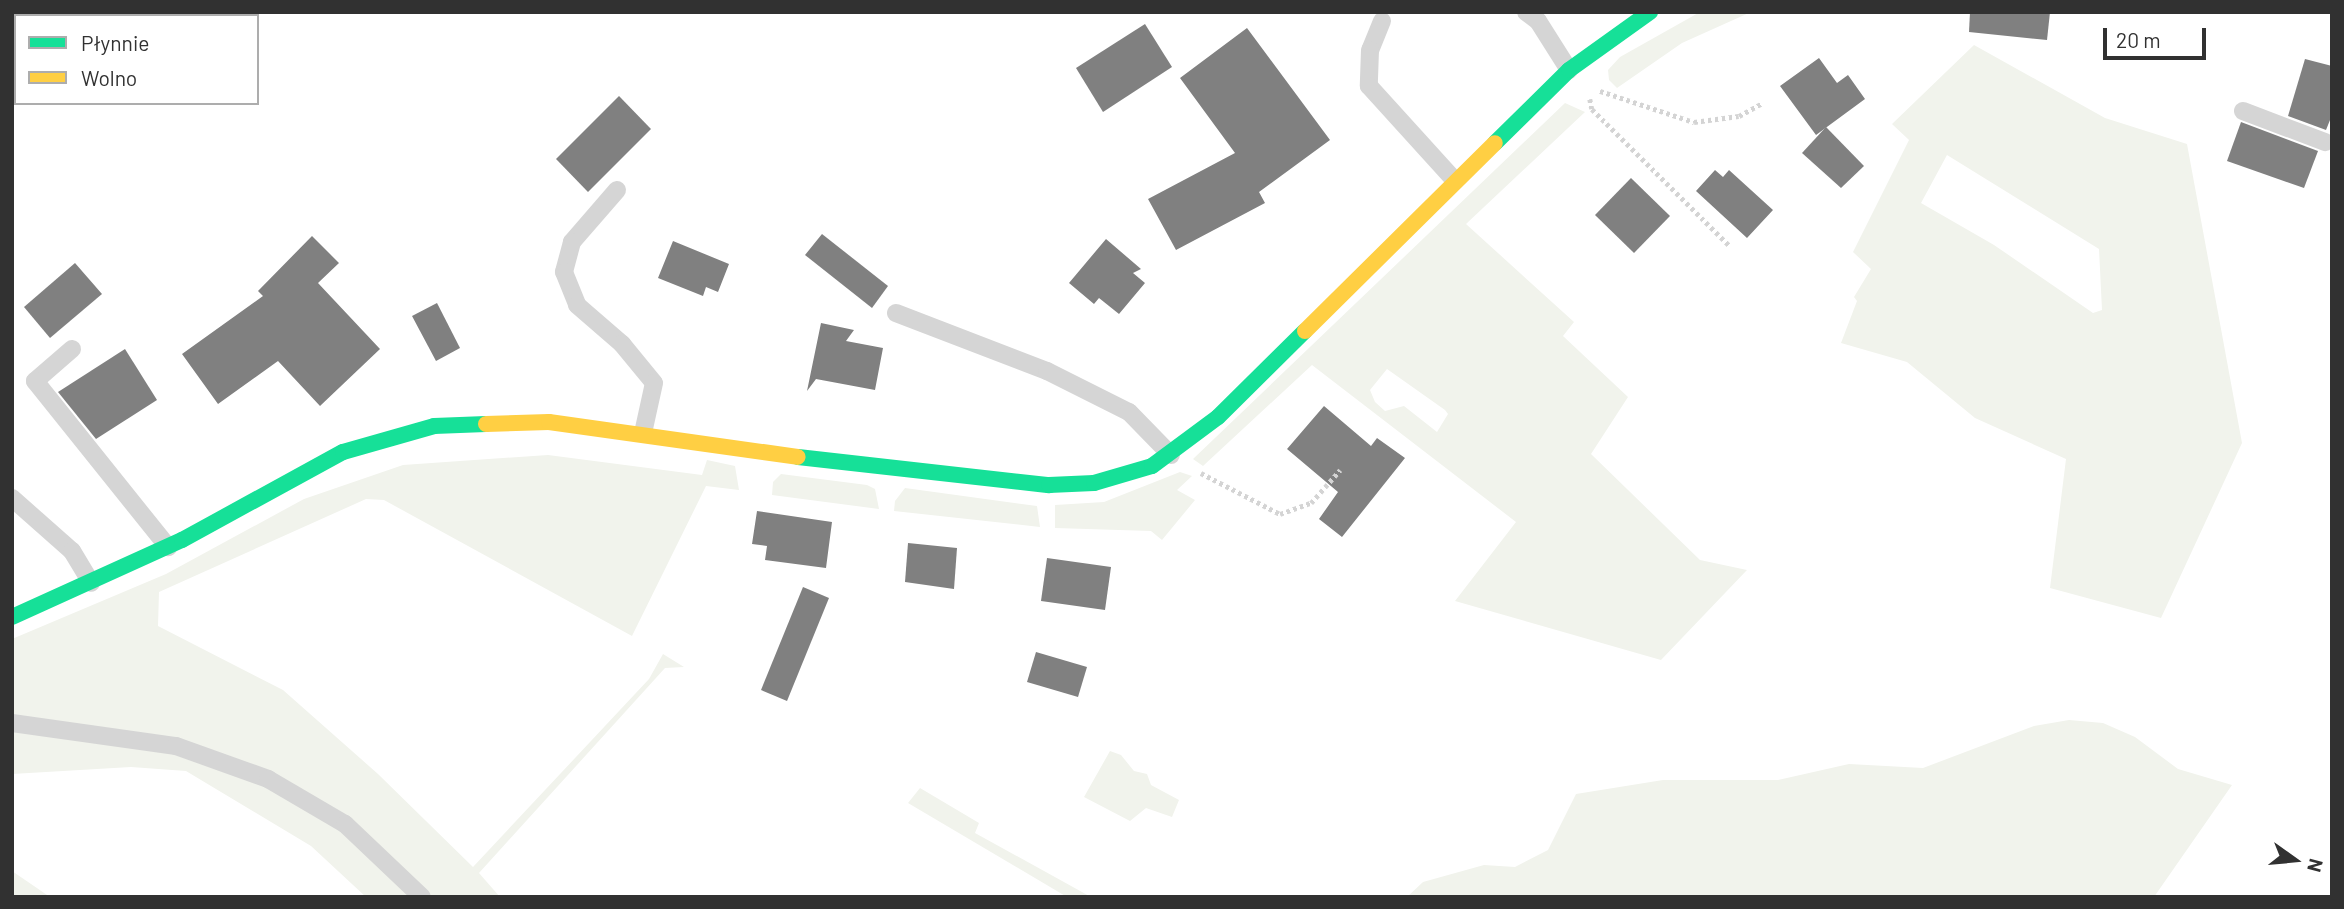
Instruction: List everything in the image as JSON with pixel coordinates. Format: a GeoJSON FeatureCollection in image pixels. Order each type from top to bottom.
{"type":"FeatureCollection","features":[{"type":"Feature","properties":{"kind":"main road"},"geometry":{"type":"LineString","coordinates":[[12,617],[168,547],[343,452],[434,426],[549,422],[893,470],[1049,485],[1126,476],[1171,455],[1218,417],[1569,70],[1650,12]]}},
{"type":"Feature","properties":{"kind":"lane"},"geometry":{"type":"LineString","coordinates":[[1526,12],[1538,21],[1569,70]]}},
{"type":"Feature","properties":{"kind":"lane"},"geometry":{"type":"LineString","coordinates":[[1382,21],[1370,50],[1369,86],[1455,181]]}},
{"type":"Feature","properties":{"kind":"lane"},"geometry":{"type":"LineString","coordinates":[[2243,111],[2326,142]]}},
{"type":"Feature","properties":{"kind":"lane"},"geometry":{"type":"LineString","coordinates":[[617,190],[572,242],[564,272],[578,305],[622,344],[654,383],[643,433]]}},
{"type":"Feature","properties":{"kind":"lane"},"geometry":{"type":"LineString","coordinates":[[896,313],[1046,370],[1129,412],[1171,455]]}},
{"type":"Feature","properties":{"kind":"lane"},"geometry":{"type":"LineString","coordinates":[[72,349],[35,381],[168,547]]}},
{"type":"Feature","properties":{"kind":"lane"},"geometry":{"type":"LineString","coordinates":[[12,498],[72,551],[91,583]]}},
{"type":"Feature","properties":{"kind":"lane"},"geometry":{"type":"LineString","coordinates":[[12,723],[176,746],[268,779],[345,824],[422,897]]}},
{"type":"Feature","properties":{"kind":"path"},"geometry":{"type":"LineString","coordinates":[[1611,95],[1694,122],[1739,116],[1762,103]]}},
{"type":"Feature","properties":{"kind":"path"},"geometry":{"type":"LineString","coordinates":[[1592,109],[1729,245]]}},
{"type":"Feature","properties":{"kind":"path"},"geometry":{"type":"LineString","coordinates":[[1210,479],[1280,514],[1311,503],[1340,470]]}},
{"type":"Feature","properties":{"kind":"shaded area"},"geometry":{"type":"Polygon","coordinates":[[[1700,12],[1751,12],[1682,43],[1617,88],[1609,80],[1608,70],[1620,57],[1700,12]]]}},
{"type":"Feature","properties":{"kind":"shaded area"},"geometry":{"type":"Polygon","coordinates":[[[1974,45],[2105,118],[2187,144],[2242,443],[2161,618],[2050,588],[2066,459],[1975,418],[1907,362],[1841,343],[1857,301],[1854,297],[1871,269],[1853,252],[1909,140],[1892,124],[1974,45]],[[1947,155],[1921,203],[1994,245],[2093,313],[2102,310],[2099,249],[1947,155]]]}},
{"type":"Feature","properties":{"kind":"shaded area"},"geometry":{"type":"Polygon","coordinates":[[[1565,103],[1585,112],[1466,224],[1574,322],[1563,336],[1628,397],[1591,454],[1700,560],[1747,570],[1661,660],[1455,601],[1516,522],[1312,365],[1203,466],[1193,459],[1565,103]],[[1387,369],[1370,390],[1375,402],[1385,411],[1404,406],[1437,432],[1448,414],[1387,369]]]}},
{"type":"Feature","properties":{"kind":"shaded area"},"geometry":{"type":"Polygon","coordinates":[[[548,455],[702,475],[707,460],[735,466],[739,490],[706,486],[632,636],[384,500],[366,499],[159,592],[158,626],[283,690],[378,774],[473,867],[649,679],[663,654],[684,667],[665,668],[479,873],[500,897],[366,897],[311,846],[186,771],[131,767],[12,774],[12,639],[166,574],[304,499],[403,465],[548,455]]]}},
{"type":"Feature","properties":{"kind":"shaded area"},"geometry":{"type":"Polygon","coordinates":[[[1180,472],[1192,476],[1177,490],[1195,500],[1162,540],[1151,531],[1055,528],[1055,505],[1104,502],[1180,472]]]}},
{"type":"Feature","properties":{"kind":"shaded area"},"geometry":{"type":"Polygon","coordinates":[[[781,474],[867,485],[875,489],[879,509],[772,495],[773,482],[781,474]]]}},
{"type":"Feature","properties":{"kind":"shaded area"},"geometry":{"type":"Polygon","coordinates":[[[905,488],[1037,506],[1040,527],[894,511],[895,501],[905,488]]]}},
{"type":"Feature","properties":{"kind":"shaded area"},"geometry":{"type":"Polygon","coordinates":[[[2069,720],[2103,723],[2135,737],[2178,769],[2232,785],[2154,897],[1407,897],[1423,882],[1484,865],[1515,867],[1548,850],[1576,794],[1663,780],[1778,780],[1849,764],[1923,768],[2034,726],[2069,720]]]}},
{"type":"Feature","properties":{"kind":"shaded area"},"geometry":{"type":"Polygon","coordinates":[[[1110,751],[1121,755],[1134,771],[1147,774],[1151,785],[1179,800],[1172,817],[1146,808],[1130,821],[1084,797],[1110,751]]]}},
{"type":"Feature","properties":{"kind":"shaded area"},"geometry":{"type":"Polygon","coordinates":[[[920,788],[979,823],[975,833],[1091,897],[1067,897],[908,803],[920,788]]]}},
{"type":"Feature","properties":{"kind":"shaded area"},"geometry":{"type":"Polygon","coordinates":[[[12,871],[50,897],[12,896],[12,871]]]}},
{"type":"Feature","properties":{"kind":"building"},"geometry":{"type":"Polygon","coordinates":[[[1970,12],[2050,12],[2047,40],[1969,32],[1970,12]]]}},
{"type":"Feature","properties":{"kind":"building"},"geometry":{"type":"Polygon","coordinates":[[[1145,24],[1172,67],[1103,112],[1076,68],[1145,24]]]}},
{"type":"Feature","properties":{"kind":"building"},"geometry":{"type":"Polygon","coordinates":[[[1247,28],[1330,140],[1259,192],[1265,203],[1176,250],[1148,199],[1235,153],[1180,78],[1247,28]]]}},
{"type":"Feature","properties":{"kind":"building"},"geometry":{"type":"Polygon","coordinates":[[[1819,58],[1837,83],[1848,75],[1865,99],[1816,135],[1780,86],[1819,58]]]}},
{"type":"Feature","properties":{"kind":"building"},"geometry":{"type":"Polygon","coordinates":[[[2305,59],[2332,66],[2332,115],[2326,130],[2288,116],[2305,59]]]}},
{"type":"Feature","properties":{"kind":"building"},"geometry":{"type":"Polygon","coordinates":[[[619,96],[651,129],[588,192],[556,159],[619,96]]]}},
{"type":"Feature","properties":{"kind":"building"},"geometry":{"type":"Polygon","coordinates":[[[2241,122],[2318,151],[2304,188],[2227,161],[2241,122]]]}},
{"type":"Feature","properties":{"kind":"building"},"geometry":{"type":"Polygon","coordinates":[[[1826,127],[1864,166],[1841,188],[1802,153],[1826,127]]]}},
{"type":"Feature","properties":{"kind":"building"},"geometry":{"type":"Polygon","coordinates":[[[1715,170],[1723,177],[1729,170],[1773,210],[1747,238],[1696,191],[1715,170]]]}},
{"type":"Feature","properties":{"kind":"building"},"geometry":{"type":"Polygon","coordinates":[[[1631,178],[1670,216],[1634,253],[1595,215],[1631,178]]]}},
{"type":"Feature","properties":{"kind":"building"},"geometry":{"type":"Polygon","coordinates":[[[822,234],[888,286],[872,308],[805,255],[822,234]]]}},
{"type":"Feature","properties":{"kind":"building"},"geometry":{"type":"Polygon","coordinates":[[[312,236],[339,263],[318,283],[380,349],[320,406],[278,361],[218,404],[182,354],[263,296],[258,291],[312,236]]]}},
{"type":"Feature","properties":{"kind":"building"},"geometry":{"type":"Polygon","coordinates":[[[1106,239],[1141,269],[1133,273],[1145,283],[1119,314],[1099,298],[1094,304],[1069,283],[1106,239]]]}},
{"type":"Feature","properties":{"kind":"building"},"geometry":{"type":"Polygon","coordinates":[[[673,241],[729,264],[718,292],[706,287],[703,296],[658,278],[673,241]]]}},
{"type":"Feature","properties":{"kind":"building"},"geometry":{"type":"Polygon","coordinates":[[[75,263],[102,294],[50,338],[24,307],[75,263]]]}},
{"type":"Feature","properties":{"kind":"building"},"geometry":{"type":"Polygon","coordinates":[[[437,303],[460,348],[436,361],[412,316],[437,303]]]}},
{"type":"Feature","properties":{"kind":"building"},"geometry":{"type":"Polygon","coordinates":[[[821,323],[854,330],[846,341],[883,348],[875,390],[816,379],[807,391],[821,323]]]}},
{"type":"Feature","properties":{"kind":"building"},"geometry":{"type":"Polygon","coordinates":[[[125,349],[157,400],[96,439],[58,392],[125,349]]]}},
{"type":"Feature","properties":{"kind":"building"},"geometry":{"type":"Polygon","coordinates":[[[1324,406],[1371,446],[1377,438],[1405,458],[1342,537],[1319,519],[1338,492],[1287,449],[1324,406]]]}},
{"type":"Feature","properties":{"kind":"building"},"geometry":{"type":"Polygon","coordinates":[[[757,511],[832,522],[826,568],[765,560],[767,546],[752,544],[757,511]]]}},
{"type":"Feature","properties":{"kind":"building"},"geometry":{"type":"Polygon","coordinates":[[[908,543],[957,548],[954,589],[905,582],[908,543]]]}},
{"type":"Feature","properties":{"kind":"building"},"geometry":{"type":"Polygon","coordinates":[[[1047,558],[1111,567],[1105,610],[1041,601],[1047,558]]]}},
{"type":"Feature","properties":{"kind":"building"},"geometry":{"type":"Polygon","coordinates":[[[803,587],[829,598],[787,701],[761,690],[803,587]]]}},
{"type":"Feature","properties":{"kind":"building"},"geometry":{"type":"Polygon","coordinates":[[[1036,652],[1087,667],[1078,697],[1027,682],[1036,652]]]}},
{"type":"Feature","properties":{"kind":"traffic: fast"},"geometry":{"type":"LineString","coordinates":[[1495,143],[1569,70],[1650,12]]}},
{"type":"Feature","properties":{"kind":"traffic: fast"},"geometry":{"type":"LineString","coordinates":[[798,457],[1049,485],[1094,483],[1152,466],[1218,417],[1305,331]]}},
{"type":"Feature","properties":{"kind":"traffic: fast"},"geometry":{"type":"LineString","coordinates":[[12,617],[182,540],[343,452],[434,426],[486,424]]}},
{"type":"Feature","properties":{"kind":"traffic: slow"},"geometry":{"type":"LineString","coordinates":[[1305,331],[1495,143]]}},
{"type":"Feature","properties":{"kind":"traffic: slow"},"geometry":{"type":"LineString","coordinates":[[486,424],[549,422],[798,457]]}}]}
